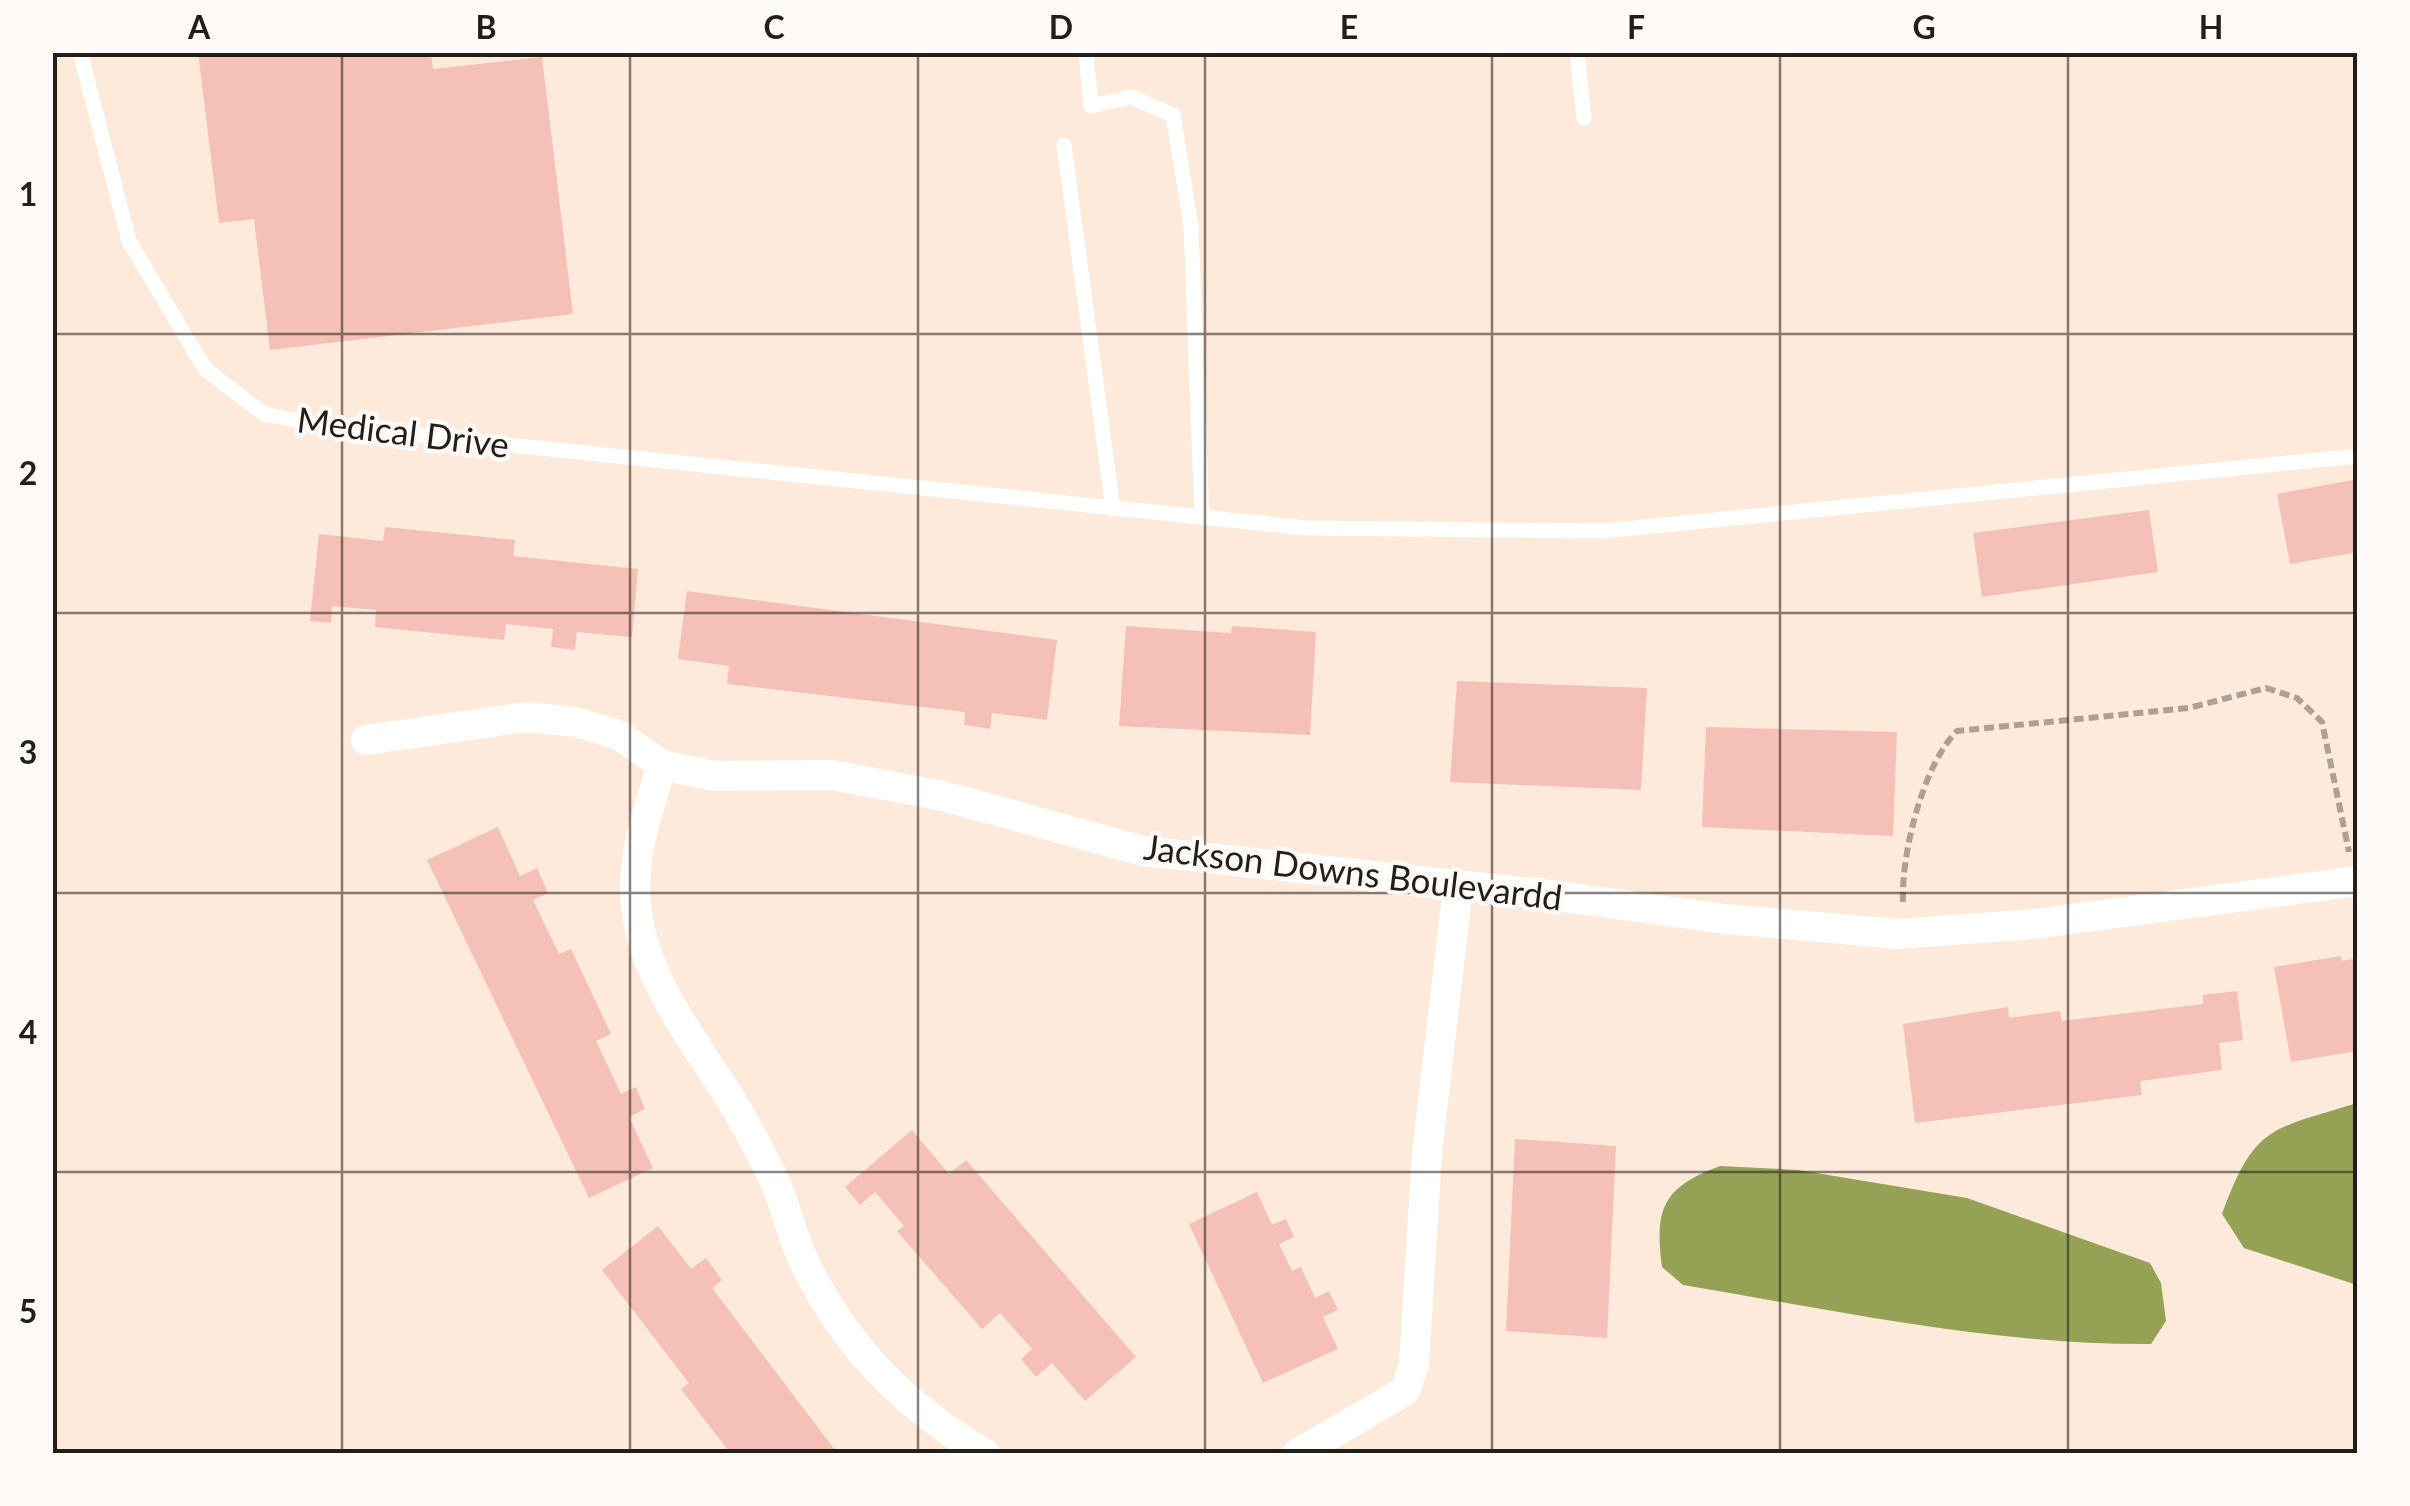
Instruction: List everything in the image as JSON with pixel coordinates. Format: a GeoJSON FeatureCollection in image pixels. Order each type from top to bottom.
{"type":"FeatureCollection","features":[{"type":"Feature","properties":{"kind":"street","name":"Jackson Downs Boulevardd"},"geometry":{"type":"LineString","coordinates":[[366,740],[527,717],[576,722],[619,735],[662,765],[716,776],[832,775],[943,796],[1142,852],[1744,921],[1904,934],[2034,924],[2356,881]]}},
{"type":"Feature","properties":{"kind":"street"},"geometry":{"type":"LineString","coordinates":[[662,765],[633,864],[638,921],[657,974],[693,1045],[738,1111],[775,1182],[802,1256],[836,1322],[881,1378],[934,1423],[986,1454]]}},
{"type":"Feature","properties":{"kind":"street"},"geometry":{"type":"LineString","coordinates":[[1298,1454],[1406,1392],[1414,1364],[1427,1153],[1458,887]]}},
{"type":"Feature","properties":{"kind":"lane","name":"Medical Drive"},"geometry":{"type":"LineString","coordinates":[[80,52],[129,241],[206,368],[264,414],[660,464],[1308,528],[1603,531],[2358,456]]}},
{"type":"Feature","properties":{"kind":"lane"},"geometry":{"type":"LineString","coordinates":[[1086,52],[1091,106],[1131,97],[1173,115],[1191,226],[1202,518]]}},
{"type":"Feature","properties":{"kind":"lane"},"geometry":{"type":"LineString","coordinates":[[1576,52],[1584,118]]}},
{"type":"Feature","properties":{"kind":"lane"},"geometry":{"type":"LineString","coordinates":[[1064,145],[1112,509]]}},
{"type":"Feature","properties":{"kind":"path"},"geometry":{"type":"LineString","coordinates":[[1904,934],[1906,851],[1928,771],[1940,748],[1957,731],[2189,708],[2266,688],[2298,698],[2322,722],[2356,881]]}},
{"type":"Feature","properties":{"kind":"shaded area"},"geometry":{"type":"Polygon","coordinates":[[[2357,1103],[2357,1285],[2244,1248],[2222,1214],[2245,1162],[2257,1146],[2285,1126],[2357,1103]]]}},
{"type":"Feature","properties":{"kind":"shaded area"},"geometry":{"type":"Polygon","coordinates":[[[1720,1166],[1798,1170],[1967,1198],[2150,1263],[2161,1283],[2166,1321],[2151,1344],[2034,1339],[1916,1325],[1683,1285],[1662,1267],[1662,1214],[1675,1191],[1720,1166]]]}},
{"type":"Feature","properties":{"kind":"building"},"geometry":{"type":"Polygon","coordinates":[[[198,52],[431,52],[433,69],[542,57],[573,314],[270,350],[254,219],[219,223],[198,52]]]}},
{"type":"Feature","properties":{"kind":"building"},"geometry":{"type":"Polygon","coordinates":[[[2358,479],[2358,552],[2290,564],[2277,494],[2358,479]]]}},
{"type":"Feature","properties":{"kind":"building"},"geometry":{"type":"Polygon","coordinates":[[[2149,510],[2158,572],[1982,597],[1973,533],[2149,510]]]}},
{"type":"Feature","properties":{"kind":"building"},"geometry":{"type":"Polygon","coordinates":[[[385,527],[515,540],[513,556],[638,569],[632,637],[577,632],[575,650],[551,647],[553,629],[506,624],[504,640],[375,627],[376,610],[332,606],[331,623],[310,621],[319,534],[383,541],[385,527]]]}},
{"type":"Feature","properties":{"kind":"building"},"geometry":{"type":"Polygon","coordinates":[[[687,591],[1057,640],[1047,720],[992,713],[990,729],[964,725],[965,712],[727,684],[729,666],[678,659],[687,591]]]}},
{"type":"Feature","properties":{"kind":"building"},"geometry":{"type":"Polygon","coordinates":[[[1126,626],[1231,633],[1232,626],[1316,632],[1310,735],[1119,726],[1126,626]]]}},
{"type":"Feature","properties":{"kind":"building"},"geometry":{"type":"Polygon","coordinates":[[[1457,681],[1647,688],[1641,790],[1450,782],[1457,681]]]}},
{"type":"Feature","properties":{"kind":"building"},"geometry":{"type":"Polygon","coordinates":[[[1706,727],[1897,732],[1893,836],[1702,827],[1706,727]]]}},
{"type":"Feature","properties":{"kind":"building"},"geometry":{"type":"Polygon","coordinates":[[[498,827],[520,876],[537,868],[548,893],[533,900],[559,954],[571,949],[611,1034],[596,1041],[621,1094],[636,1087],[645,1109],[629,1117],[653,1168],[589,1198],[427,860],[498,827]]]}},
{"type":"Feature","properties":{"kind":"building"},"geometry":{"type":"Polygon","coordinates":[[[2341,956],[2342,961],[2358,958],[2358,1051],[2291,1062],[2274,967],[2341,956]]]}},
{"type":"Feature","properties":{"kind":"building"},"geometry":{"type":"Polygon","coordinates":[[[2237,991],[2243,1040],[2219,1043],[2222,1070],[2140,1081],[2142,1095],[1915,1123],[1903,1024],[2008,1007],[2009,1018],[2060,1011],[2062,1021],[2203,1004],[2203,995],[2237,991]]]}},
{"type":"Feature","properties":{"kind":"building"},"geometry":{"type":"Polygon","coordinates":[[[912,1130],[949,1174],[966,1160],[1136,1357],[1085,1401],[1052,1363],[1036,1377],[1021,1359],[1032,1349],[1000,1313],[982,1329],[897,1231],[904,1226],[875,1192],[860,1205],[845,1187],[912,1130]]]}},
{"type":"Feature","properties":{"kind":"building"},"geometry":{"type":"Polygon","coordinates":[[[1515,1139],[1616,1146],[1607,1338],[1506,1331],[1515,1139]]]}},
{"type":"Feature","properties":{"kind":"building"},"geometry":{"type":"Polygon","coordinates":[[[1257,1192],[1272,1225],[1286,1219],[1294,1237],[1279,1244],[1292,1271],[1301,1267],[1315,1298],[1329,1291],[1338,1310],[1323,1317],[1338,1349],[1263,1383],[1189,1224],[1257,1192]]]}},
{"type":"Feature","properties":{"kind":"building"},"geometry":{"type":"Polygon","coordinates":[[[658,1226],[691,1269],[706,1258],[722,1280],[712,1288],[838,1454],[731,1454],[681,1389],[689,1383],[602,1270],[658,1226]]]}}]}
